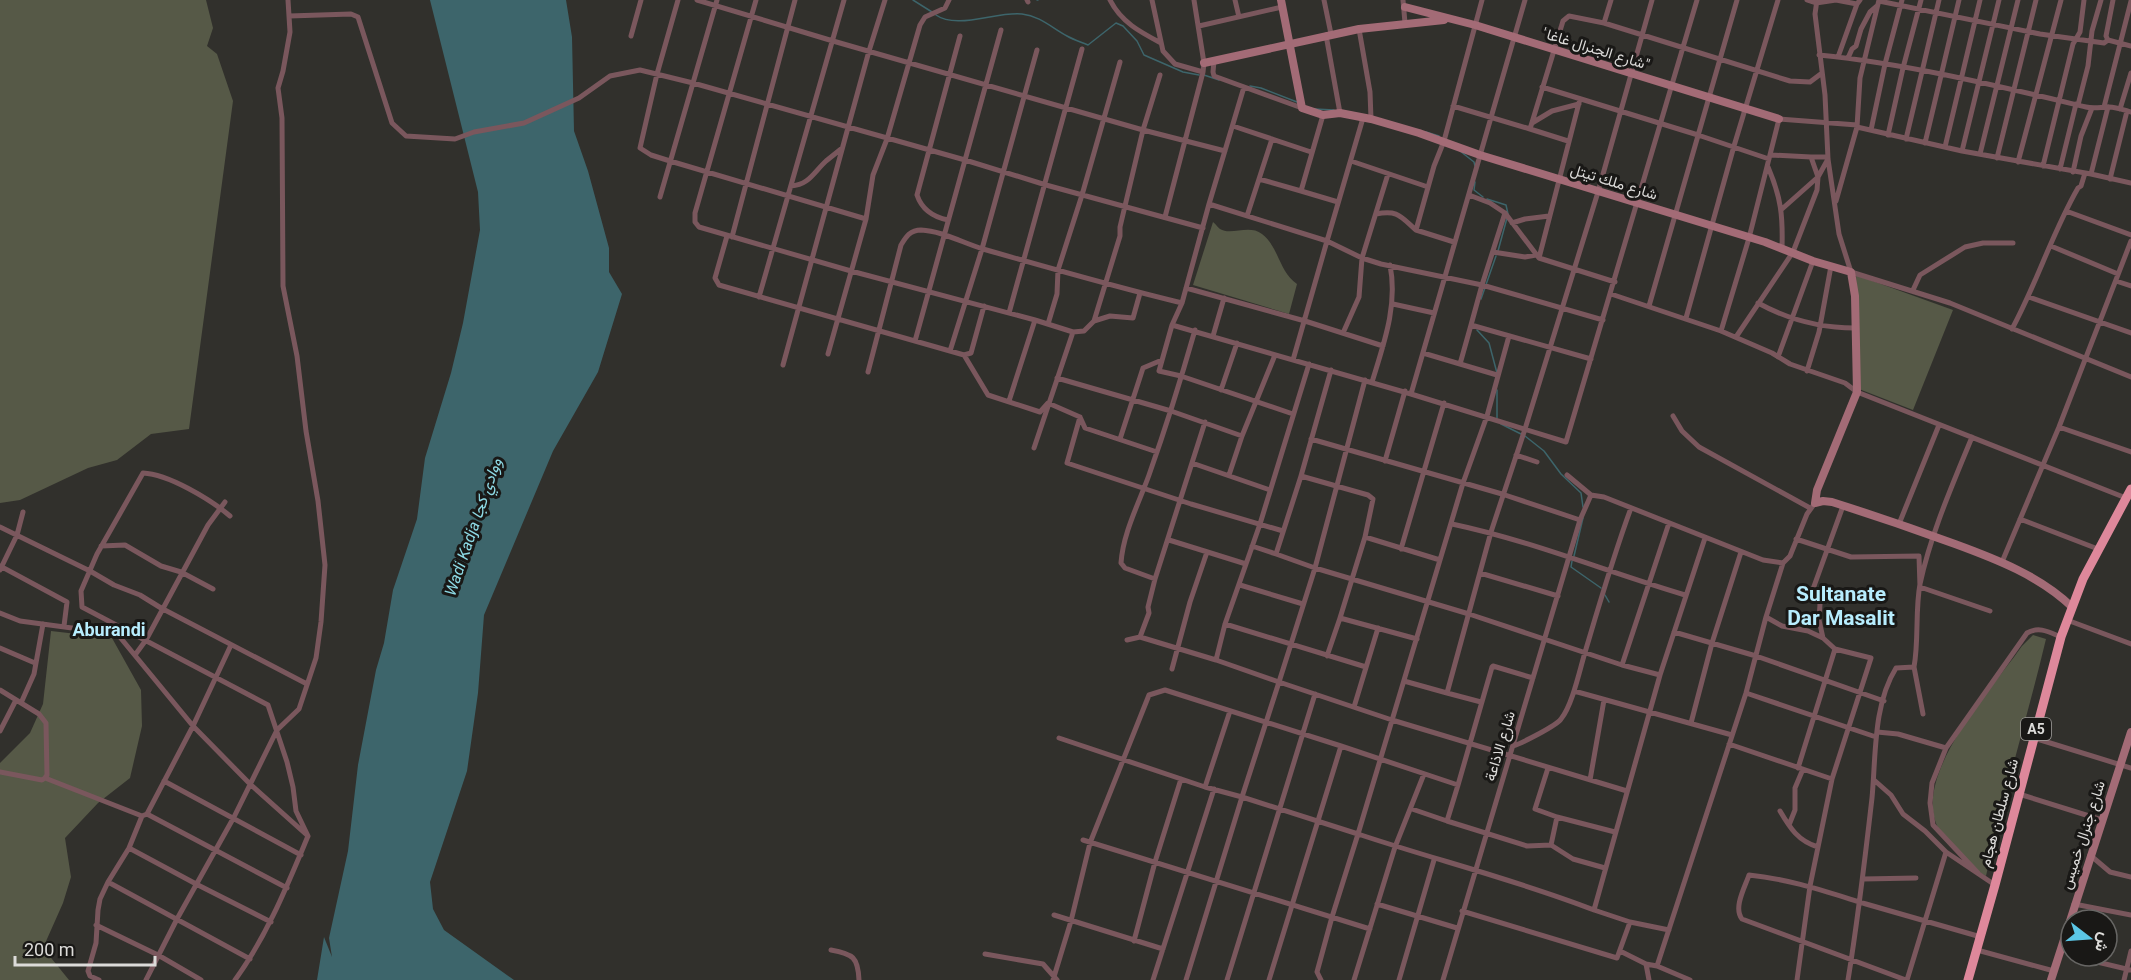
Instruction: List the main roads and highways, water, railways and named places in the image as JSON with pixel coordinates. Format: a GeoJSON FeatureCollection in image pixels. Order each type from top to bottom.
{"type":"FeatureCollection","features":[{"type":"Feature","properties":{"kind":"highway","name":"شارع سلطان هجام"},"geometry":{"type":"LineString","coordinates":[[1968,980],[2061,637],[2098,549],[2129,493]]}},
{"type":"Feature","properties":{"kind":"main road"},"geometry":{"type":"LineString","coordinates":[[1282,3],[1290,43]]}},
{"type":"Feature","properties":{"kind":"main road","name":"\"شارع الجنرال غاغا\""},"geometry":{"type":"LineString","coordinates":[[1404,3],[1450,20],[1475,25],[1779,119]]}},
{"type":"Feature","properties":{"kind":"main road"},"geometry":{"type":"LineString","coordinates":[[1204,63],[1359,29],[1450,20]]}},
{"type":"Feature","properties":{"kind":"main road","name":"شارع ملك تيتل"},"geometry":{"type":"LineString","coordinates":[[1290,43],[1302,108],[1323,115],[1340,113],[1367,118],[1444,141],[1480,155],[1782,248],[1813,261],[1851,272],[1855,296],[1857,392],[1812,505],[1823,501],[1843,506],[1933,535],[2002,562],[2043,585],[2072,607]]}},
{"type":"Feature","properties":{"kind":"main road","name":"شارع جنرال خميس"},"geometry":{"type":"LineString","coordinates":[[2051,980],[2131,732]]}},
{"type":"Feature","properties":{"kind":"water","name":"Wadi Kadja ووادي كجا"},"geometry":{"type":"Polygon","coordinates":[[[430,0],[566,0],[572,37],[574,131],[588,171],[609,248],[609,272],[622,294],[598,372],[553,451],[484,615],[478,693],[467,771],[430,882],[433,909],[444,930],[514,980],[317,980],[324,937],[332,957],[329,938],[348,851],[358,765],[376,670],[384,643],[393,590],[417,519],[425,458],[451,373],[463,323],[480,230],[478,192],[430,0]]]}},
{"type":"Feature","properties":{"kind":"waterway"},"geometry":{"type":"LineString","coordinates":[[913,0],[932,12]]}},
{"type":"Feature","properties":{"kind":"waterway"},"geometry":{"type":"LineString","coordinates":[[936,15],[955,21],[1012,14],[1028,15],[1088,45],[1116,23],[1123,26],[1137,41],[1144,55],[1183,72],[1199,75]]}},
{"type":"Feature","properties":{"kind":"waterway"},"geometry":{"type":"LineString","coordinates":[[1204,75],[1219,80]]}},
{"type":"Feature","properties":{"kind":"waterway"},"geometry":{"type":"LineString","coordinates":[[1250,86],[1297,102]]}},
{"type":"Feature","properties":{"kind":"waterway"},"geometry":{"type":"LineString","coordinates":[[1315,109],[1334,110]]}},
{"type":"Feature","properties":{"kind":"waterway"},"geometry":{"type":"LineString","coordinates":[[1426,132],[1439,136]]}},
{"type":"Feature","properties":{"kind":"waterway"},"geometry":{"type":"LineString","coordinates":[[1460,151],[1474,162],[1475,166]]}},
{"type":"Feature","properties":{"kind":"waterway"},"geometry":{"type":"LineString","coordinates":[[1475,182],[1474,190],[1483,197]]}},
{"type":"Feature","properties":{"kind":"waterway"},"geometry":{"type":"LineString","coordinates":[[1487,199],[1506,205],[1508,214]]}},
{"type":"Feature","properties":{"kind":"waterway"},"geometry":{"type":"LineString","coordinates":[[1498,251],[1507,218]]}},
{"type":"Feature","properties":{"kind":"waterway"},"geometry":{"type":"LineString","coordinates":[[1481,299],[1496,256]]}},
{"type":"Feature","properties":{"kind":"waterway"},"geometry":{"type":"LineString","coordinates":[[1477,330],[1489,343],[1497,373]]}},
{"type":"Feature","properties":{"kind":"waterway"},"geometry":{"type":"LineString","coordinates":[[1497,390],[1497,418]]}},
{"type":"Feature","properties":{"kind":"waterway"},"geometry":{"type":"LineString","coordinates":[[1501,424],[1521,434]]}},
{"type":"Feature","properties":{"kind":"waterway"},"geometry":{"type":"LineString","coordinates":[[1525,436],[1544,451],[1561,474],[1581,493],[1583,507]]}},
{"type":"Feature","properties":{"kind":"waterway"},"geometry":{"type":"LineString","coordinates":[[1574,556],[1583,518]]}},
{"type":"Feature","properties":{"kind":"waterway"},"geometry":{"type":"LineString","coordinates":[[1572,561],[1571,567],[1601,588]]}},
{"type":"Feature","properties":{"kind":"waterway"},"geometry":{"type":"LineString","coordinates":[[1605,595],[1609,602]]}},
{"type":"Feature","properties":{"kind":"district","name":"Sultanate Dar Masalit"},"geometry":{"type":"Point","coordinates":[1841,606]}},
{"type":"Feature","properties":{"kind":"district","name":"Aburandi"},"geometry":{"type":"Point","coordinates":[109,629]}}]}
